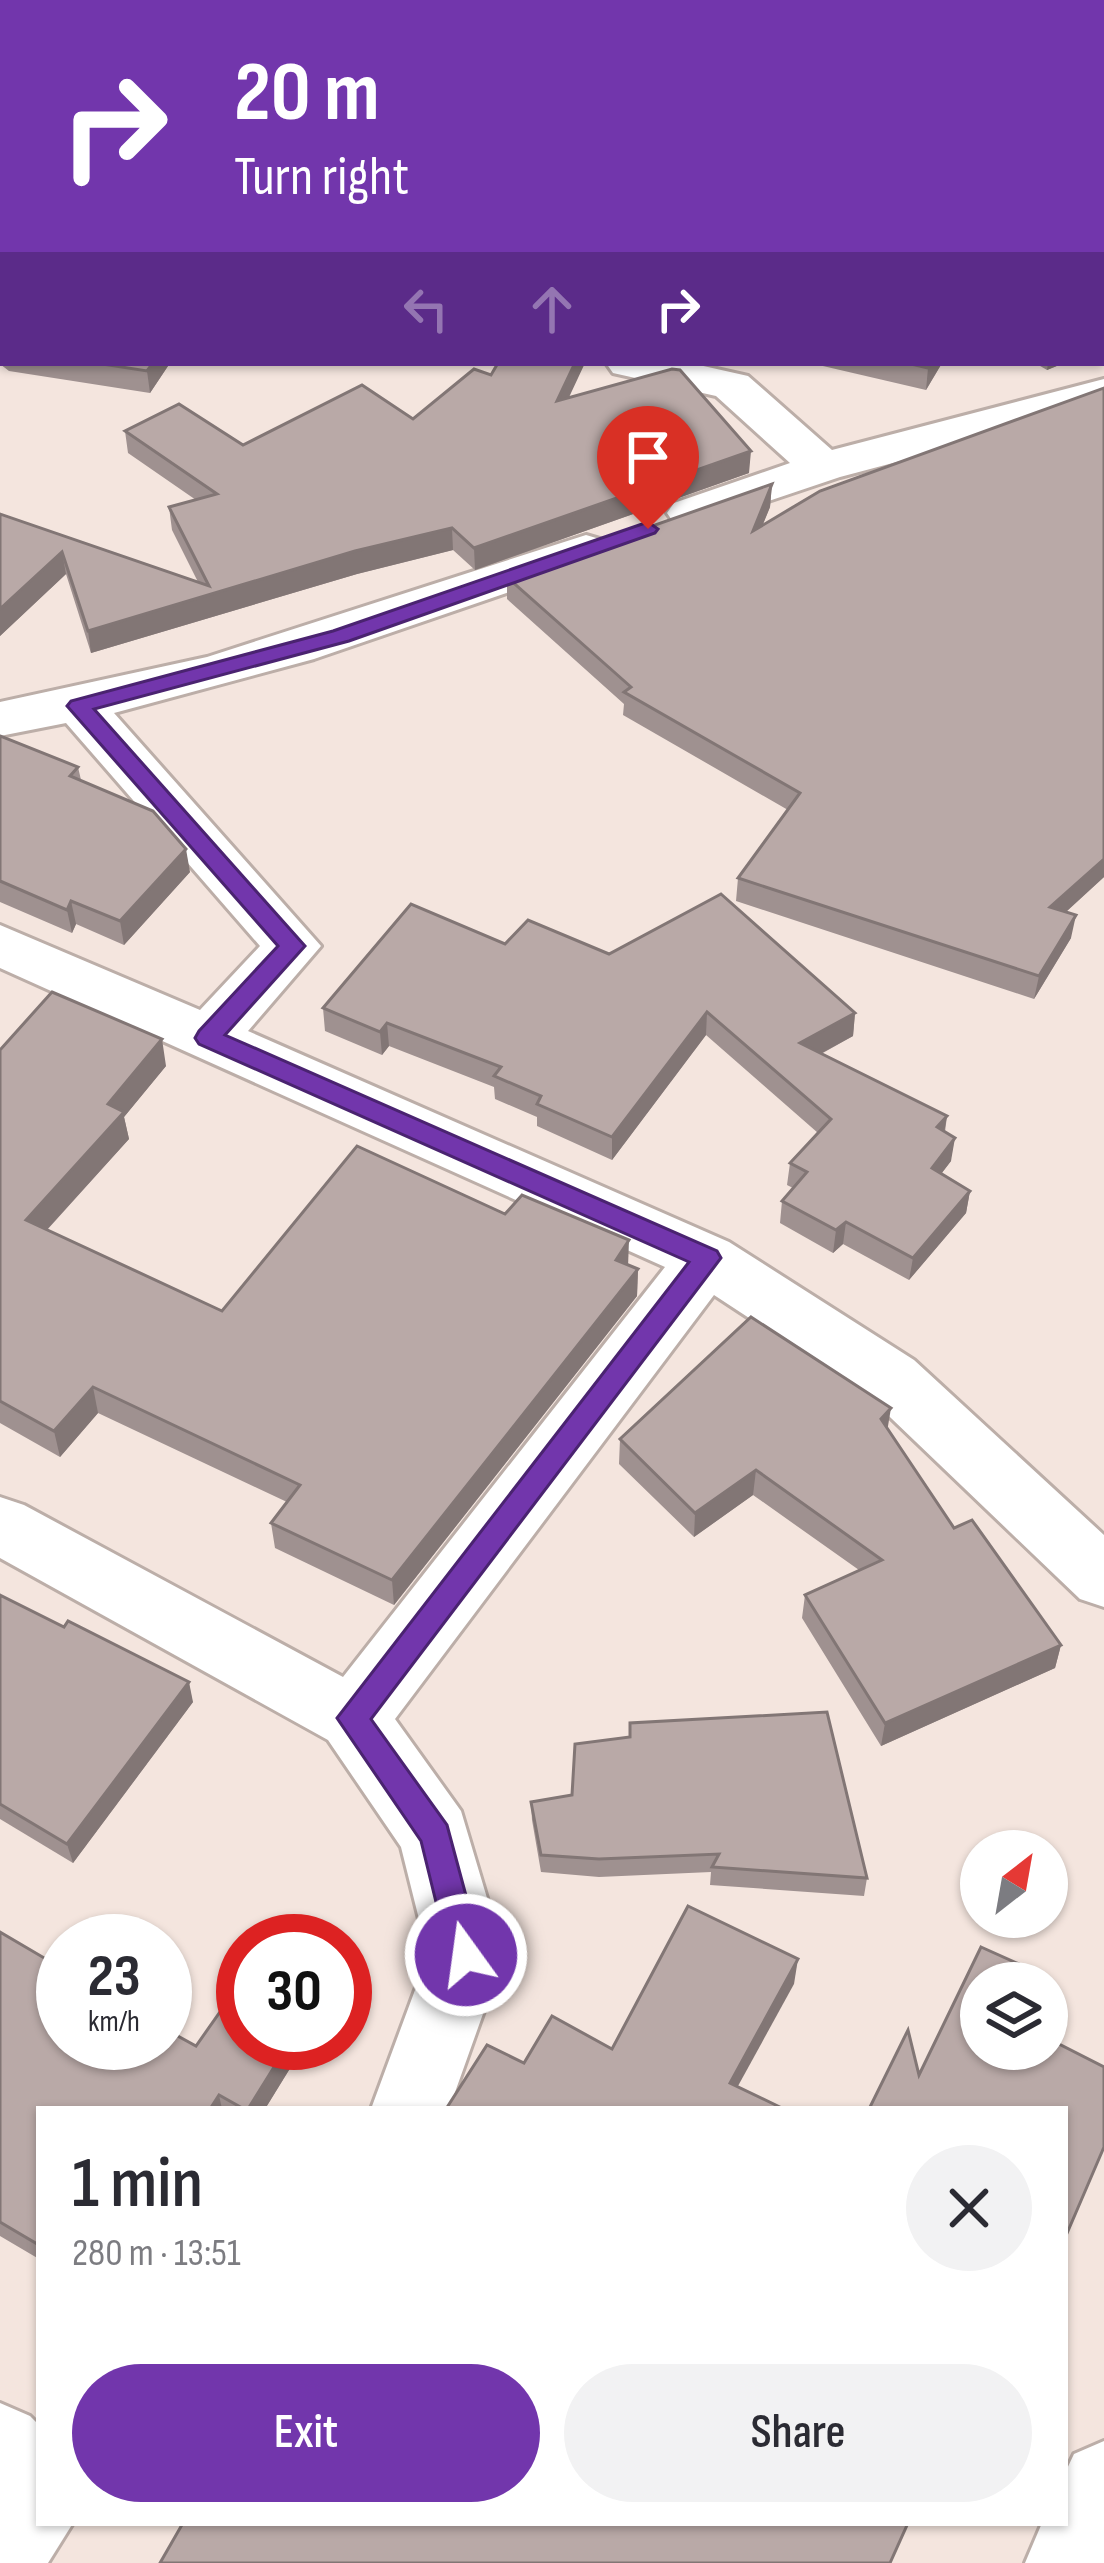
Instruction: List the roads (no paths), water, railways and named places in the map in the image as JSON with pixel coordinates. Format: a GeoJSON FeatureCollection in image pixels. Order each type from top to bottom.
{"type":"FeatureCollection","features":[{"type":"Feature","properties":{"kind":"street"},"geometry":{"type":"LineString","coordinates":[[642,366],[732,386],[823,467]]}},
{"type":"Feature","properties":{"kind":"street"},"geometry":{"type":"LineString","coordinates":[[0,718],[79,706],[341,636],[823,467],[1104,393]]}},
{"type":"Feature","properties":{"kind":"street"},"geometry":{"type":"LineString","coordinates":[[79,706],[292,946],[208,1038]]}},
{"type":"Feature","properties":{"kind":"street"},"geometry":{"type":"LineString","coordinates":[[0,945],[707,1258],[891,1378],[1104,1578]]}},
{"type":"Feature","properties":{"kind":"street"},"geometry":{"type":"LineString","coordinates":[[353,1718],[707,1258]]}},
{"type":"Feature","properties":{"kind":"street"},"geometry":{"type":"LineString","coordinates":[[0,1526],[353,1718],[436,1835],[466,1955],[411,2106]]}},
{"type":"Feature","properties":{"kind":"street"},"geometry":{"type":"LineString","coordinates":[[0,2446],[36,2485]]}},
{"type":"Feature","properties":{"kind":"street"},"geometry":{"type":"LineString","coordinates":[[1069,2563],[1104,2484]]}},
{"type":"Feature","properties":{"kind":"street"},"geometry":{"type":"LineString","coordinates":[[0,2558],[36,2504]]}}]}
